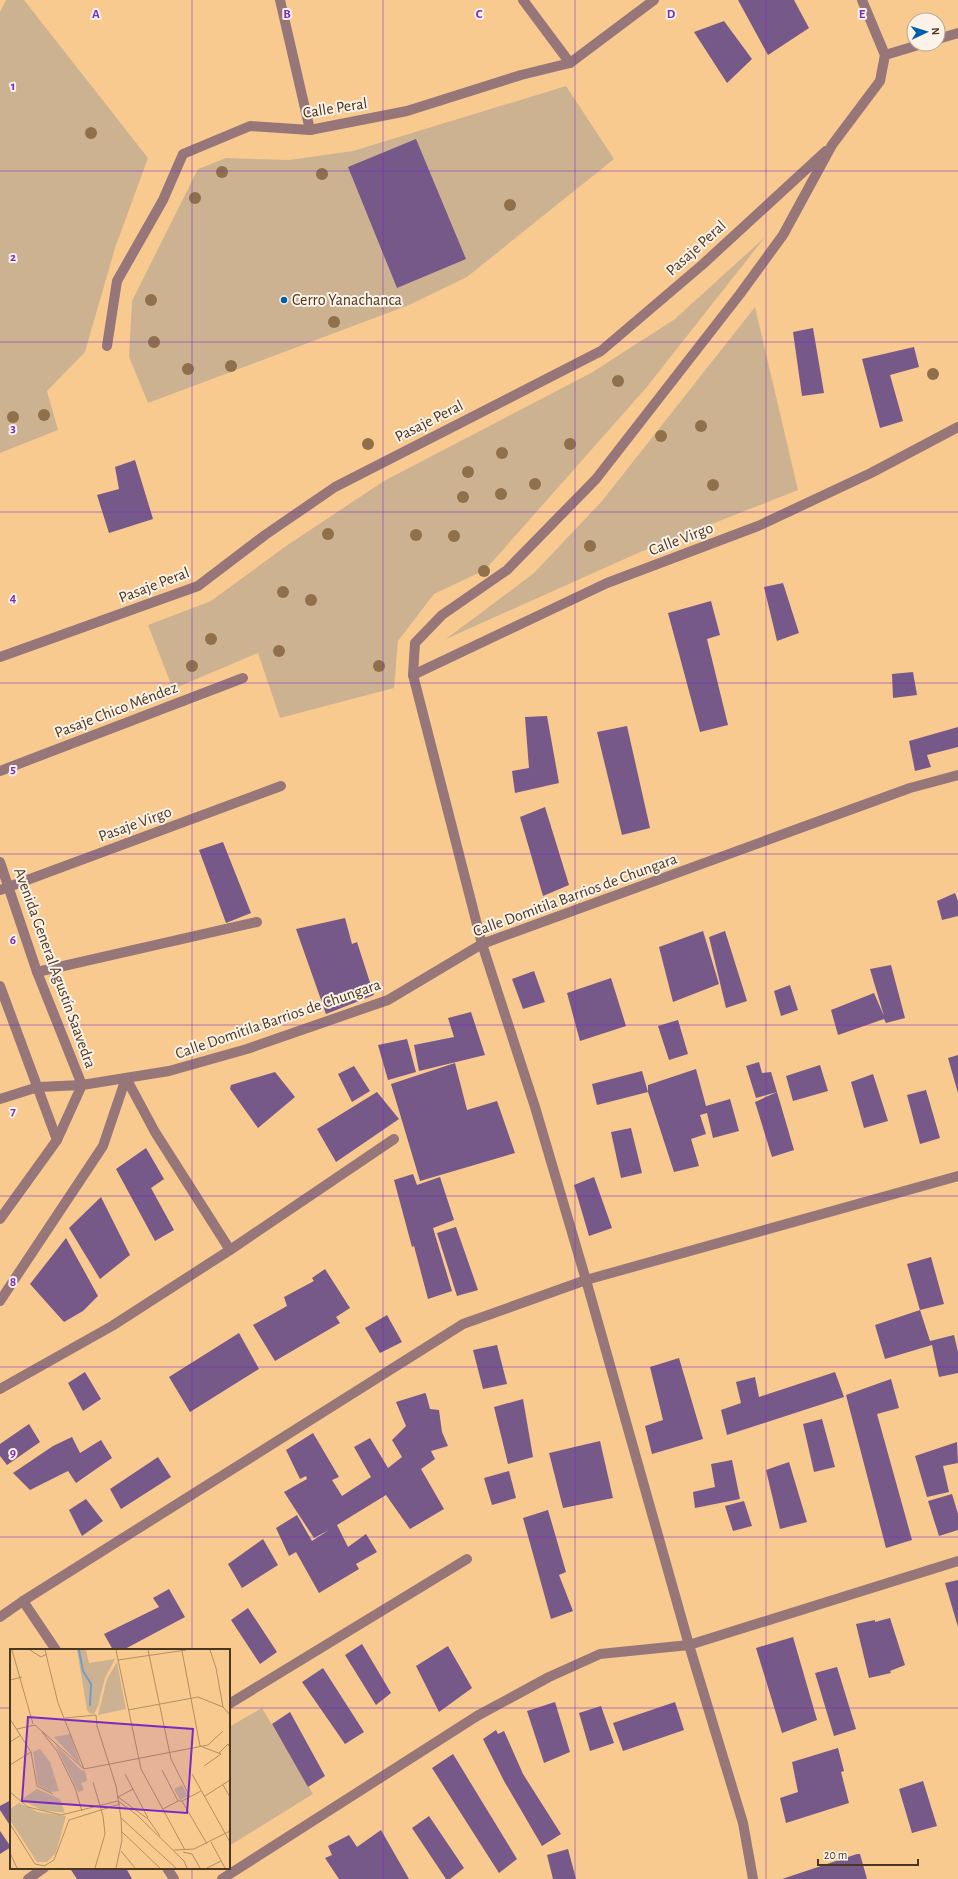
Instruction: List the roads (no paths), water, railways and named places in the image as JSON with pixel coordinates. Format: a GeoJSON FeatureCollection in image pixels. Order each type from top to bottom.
{"type":"FeatureCollection","features":[{"type":"Feature","properties":{"kind":"street"},"geometry":{"type":"LineString","coordinates":[[280,0],[310,130]]}},
{"type":"Feature","properties":{"kind":"street"},"geometry":{"type":"LineString","coordinates":[[523,0],[570,63]]}},
{"type":"Feature","properties":{"kind":"street","name":"Calle Peral"},"geometry":{"type":"LineString","coordinates":[[107,346],[116,281],[163,200],[183,154],[250,126],[310,130],[407,111],[521,76],[570,63],[654,0]]}},
{"type":"Feature","properties":{"kind":"street"},"geometry":{"type":"LineString","coordinates":[[753,1879],[743,1823],[689,1645],[586,1280],[535,1107],[482,944],[413,675],[415,643],[442,615],[507,570],[601,473],[740,294],[783,235],[832,145],[880,81],[885,55],[862,0]]}},
{"type":"Feature","properties":{"kind":"street"},"geometry":{"type":"LineString","coordinates":[[946,37],[958,33]]}},
{"type":"Feature","properties":{"kind":"street"},"geometry":{"type":"LineString","coordinates":[[885,55],[906,49]]}},
{"type":"Feature","properties":{"kind":"street","name":"Pasaje Peral"},"geometry":{"type":"LineString","coordinates":[[0,657],[198,586],[265,535],[334,487],[601,351],[702,265],[832,145]]}},
{"type":"Feature","properties":{"kind":"street","name":"Calle Virgo"},"geometry":{"type":"LineString","coordinates":[[413,675],[607,583],[758,526],[871,473],[958,428]]}},
{"type":"Feature","properties":{"kind":"street","name":"Pasaje Chico Méndez"},"geometry":{"type":"LineString","coordinates":[[0,771],[243,678]]}},
{"type":"Feature","properties":{"kind":"street","name":"Calle Domitila Barrios de Chungara"},"geometry":{"type":"LineString","coordinates":[[0,1099],[38,1087],[82,1085],[169,1072],[247,1049],[388,1000],[482,944],[910,788],[958,775]]}},
{"type":"Feature","properties":{"kind":"street","name":"Pasaje Virgo"},"geometry":{"type":"LineString","coordinates":[[4,889],[281,786]]}},
{"type":"Feature","properties":{"kind":"street","name":"Avenida General Agustín Saavedra"},"geometry":{"type":"LineString","coordinates":[[0,862],[4,889],[82,1085]]}},
{"type":"Feature","properties":{"kind":"street"},"geometry":{"type":"LineString","coordinates":[[37,972],[257,922]]}},
{"type":"Feature","properties":{"kind":"street"},"geometry":{"type":"LineString","coordinates":[[0,986],[57,1140]]}},
{"type":"Feature","properties":{"kind":"street"},"geometry":{"type":"LineString","coordinates":[[126,1078],[155,1132],[230,1250]]}},
{"type":"Feature","properties":{"kind":"street"},"geometry":{"type":"LineString","coordinates":[[0,1301],[103,1146],[126,1078]]}},
{"type":"Feature","properties":{"kind":"street"},"geometry":{"type":"LineString","coordinates":[[0,1219],[57,1140],[82,1085]]}},
{"type":"Feature","properties":{"kind":"street"},"geometry":{"type":"LineString","coordinates":[[0,1389],[112,1326],[230,1250],[394,1139]]}},
{"type":"Feature","properties":{"kind":"street"},"geometry":{"type":"LineString","coordinates":[[0,1617],[23,1601],[463,1324],[586,1280],[958,1176]]}},
{"type":"Feature","properties":{"kind":"street"},"geometry":{"type":"LineString","coordinates":[[230,1703],[467,1559]]}},
{"type":"Feature","properties":{"kind":"street"},"geometry":{"type":"LineString","coordinates":[[222,1879],[477,1716],[549,1676],[600,1654],[689,1645],[958,1561]]}},
{"type":"Feature","properties":{"kind":"street"},"geometry":{"type":"LineString","coordinates":[[23,1601],[55,1649]]}},
{"type":"Feature","properties":{"kind":"street"},"geometry":{"type":"LineString","coordinates":[[28,1879],[43,1869]]}},
{"type":"Feature","properties":{"kind":"street"},"geometry":{"type":"LineString","coordinates":[[168,1869],[174,1879]]}},
{"type":"Feature","properties":{"kind":"place","name":"Cerro Yanachanca"},"geometry":{"type":"Point","coordinates":[284,300]}}]}
